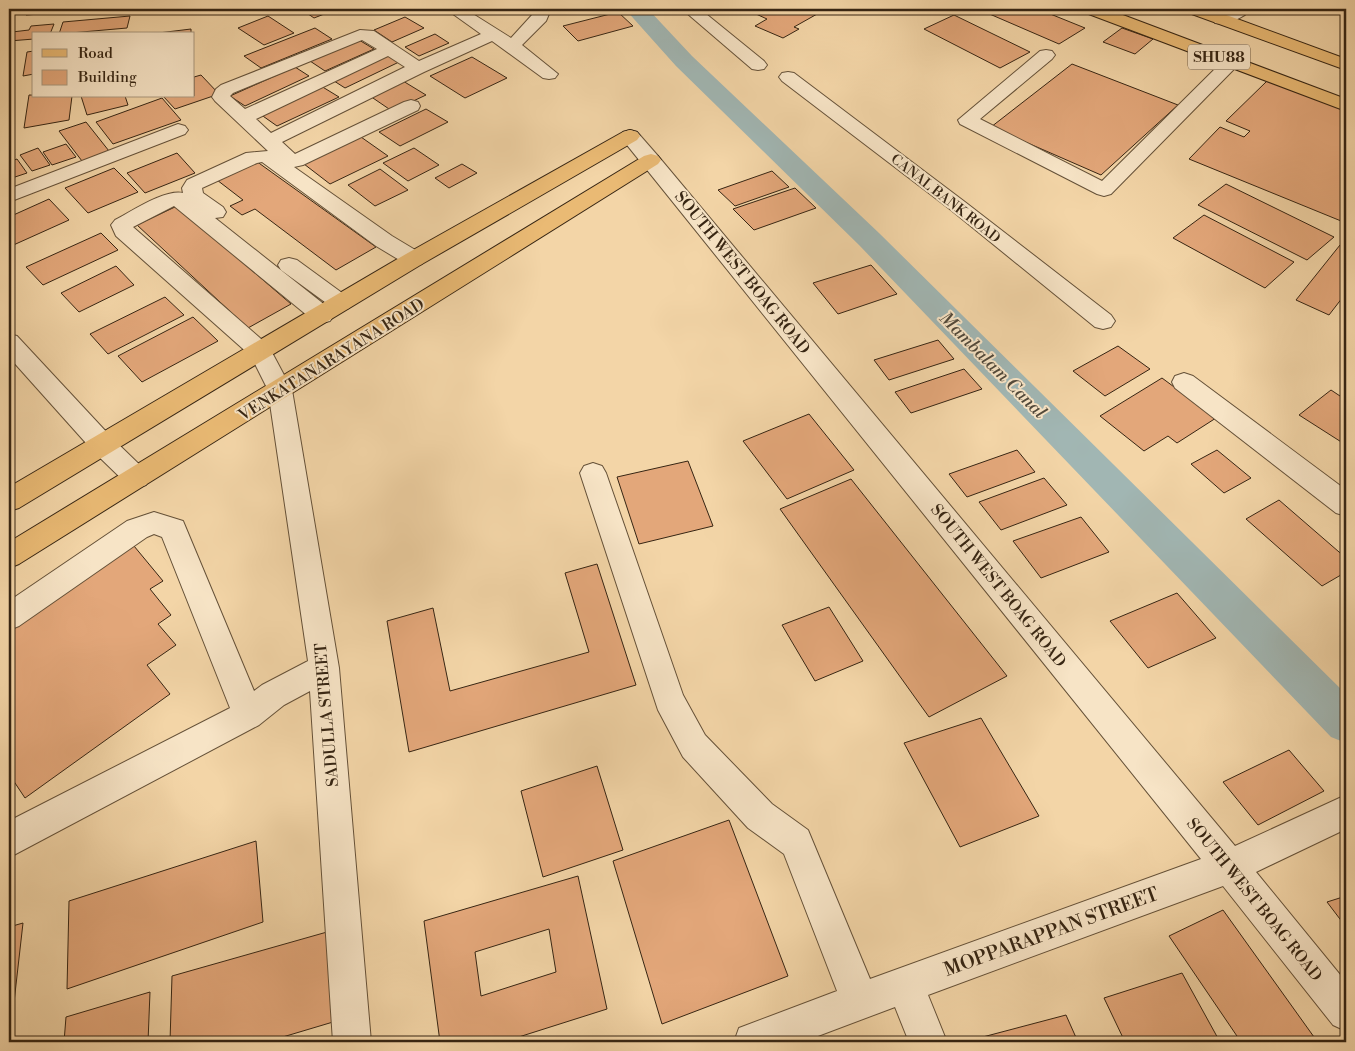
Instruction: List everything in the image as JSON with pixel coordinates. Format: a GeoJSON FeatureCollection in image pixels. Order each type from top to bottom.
{"type":"FeatureCollection","features":[{"type":"Feature","properties":{"kind":"main road","name":"SHU88"},"geometry":{"type":"LineString","coordinates":[[1092,9],[1346,105]]}},
{"type":"Feature","properties":{"kind":"main road","name":"SHU88"},"geometry":{"type":"LineString","coordinates":[[1195,9],[1346,65]]}},
{"type":"Feature","properties":{"kind":"main road"},"geometry":{"type":"LineString","coordinates":[[9,500],[414,259],[630,136]]}},
{"type":"Feature","properties":{"kind":"main road","name":"VENKATANARAYANA ROAD"},"geometry":{"type":"LineString","coordinates":[[9,556],[651,160]]}},
{"type":"Feature","properties":{"kind":"street"},"geometry":{"type":"LineString","coordinates":[[454,9],[512,46],[549,74]]}},
{"type":"Feature","properties":{"kind":"street"},"geometry":{"type":"LineString","coordinates":[[512,46],[540,17],[543,9]]}},
{"type":"Feature","properties":{"kind":"street"},"geometry":{"type":"LineString","coordinates":[[690,9],[758,65]]}},
{"type":"Feature","properties":{"kind":"street"},"geometry":{"type":"LineString","coordinates":[[1221,19],[1243,9]]}},
{"type":"Feature","properties":{"kind":"street"},"geometry":{"type":"LineString","coordinates":[[270,141],[418,68],[494,34]]}},
{"type":"Feature","properties":{"kind":"street"},"geometry":{"type":"LineString","coordinates":[[411,106],[296,161],[288,160],[270,141],[242,118],[221,97],[222,93],[360,35],[368,35],[418,68]]}},
{"type":"Feature","properties":{"kind":"street"},"geometry":{"type":"LineString","coordinates":[[242,118],[390,49]]}},
{"type":"Feature","properties":{"kind":"street"},"geometry":{"type":"LineString","coordinates":[[1046,55],[967,120],[1104,190],[1232,62]]}},
{"type":"Feature","properties":{"kind":"street"},"geometry":{"type":"LineString","coordinates":[[299,60],[353,100]]}},
{"type":"Feature","properties":{"kind":"street","name":"CANAL BANK ROAD"},"geometry":{"type":"LineString","coordinates":[[788,77],[965,212],[1103,321]]}},
{"type":"Feature","properties":{"kind":"street"},"geometry":{"type":"LineString","coordinates":[[9,196],[178,130]]}},
{"type":"Feature","properties":{"kind":"street","name":"SOUTH WEST BOAG ROAD"},"geometry":{"type":"LineString","coordinates":[[630,136],[1229,866],[1346,1012]]}},
{"type":"Feature","properties":{"kind":"street"},"geometry":{"type":"LineString","coordinates":[[341,303],[193,195],[192,188],[194,184],[252,157],[266,156],[384,241],[414,259]]}},
{"type":"Feature","properties":{"kind":"street"},"geometry":{"type":"LineString","coordinates":[[260,351],[124,231],[122,228],[123,222],[166,201],[177,198],[322,315]]}},
{"type":"Feature","properties":{"kind":"street"},"geometry":{"type":"LineString","coordinates":[[9,342],[103,445],[137,478]]}},
{"type":"Feature","properties":{"kind":"street","name":"SADULLA STREET"},"geometry":{"type":"LineString","coordinates":[[260,351],[280,390],[324,668],[352,1042]]}},
{"type":"Feature","properties":{"kind":"street"},"geometry":{"type":"LineString","coordinates":[[1184,382],[1346,505]]}},
{"type":"Feature","properties":{"kind":"street"},"geometry":{"type":"LineString","coordinates":[[593,473],[669,700],[694,746],[760,816],[796,842],[860,1001]]}},
{"type":"Feature","properties":{"kind":"street"},"geometry":{"type":"LineString","coordinates":[[9,617],[136,529],[154,523],[173,529],[248,715]]}},
{"type":"Feature","properties":{"kind":"street"},"geometry":{"type":"LineString","coordinates":[[9,838],[10,840],[248,715],[274,694],[324,668]]}},
{"type":"Feature","properties":{"kind":"street","name":"MOPPARAPPAN STREET"},"geometry":{"type":"LineString","coordinates":[[753,1042],[1229,866],[1346,812]]}},
{"type":"Feature","properties":{"kind":"street"},"geometry":{"type":"LineString","coordinates":[[906,985],[928,1042]]}},
{"type":"Feature","properties":{"kind":"building"},"geometry":{"type":"Polygon","coordinates":[[[30,9],[84,9],[83,11],[26,15],[30,9]]]}},
{"type":"Feature","properties":{"kind":"building"},"geometry":{"type":"Polygon","coordinates":[[[301,9],[337,9],[314,18],[301,9]]]}},
{"type":"Feature","properties":{"kind":"building"},"geometry":{"type":"Polygon","coordinates":[[[574,9],[599,9],[579,13],[574,9]]]}},
{"type":"Feature","properties":{"kind":"building"},"geometry":{"type":"Polygon","coordinates":[[[745,9],[782,9],[788,11],[793,9],[826,9],[794,27],[799,29],[783,38],[755,26],[767,19],[745,9]]]}},
{"type":"Feature","properties":{"kind":"building"},"geometry":{"type":"Polygon","coordinates":[[[978,9],[1038,9],[1085,28],[1059,44],[978,9]]]}},
{"type":"Feature","properties":{"kind":"building"},"geometry":{"type":"Polygon","coordinates":[[[618,12],[633,26],[578,41],[563,26],[618,12]]]}},
{"type":"Feature","properties":{"kind":"building"},"geometry":{"type":"Polygon","coordinates":[[[954,15],[1030,52],[1000,68],[924,29],[954,15]]]}},
{"type":"Feature","properties":{"kind":"building"},"geometry":{"type":"Polygon","coordinates":[[[130,16],[127,28],[60,32],[63,22],[130,16]]]}},
{"type":"Feature","properties":{"kind":"building"},"geometry":{"type":"Polygon","coordinates":[[[268,16],[294,33],[264,45],[238,28],[268,16]]]}},
{"type":"Feature","properties":{"kind":"building"},"geometry":{"type":"Polygon","coordinates":[[[405,17],[424,28],[392,42],[374,30],[405,17]]]}},
{"type":"Feature","properties":{"kind":"building"},"geometry":{"type":"Polygon","coordinates":[[[54,24],[51,32],[32,32],[32,39],[9,41],[12,32],[29,30],[31,26],[54,24]]]}},
{"type":"Feature","properties":{"kind":"building"},"geometry":{"type":"Polygon","coordinates":[[[315,28],[332,39],[261,68],[244,56],[315,28]]]}},
{"type":"Feature","properties":{"kind":"building"},"geometry":{"type":"Polygon","coordinates":[[[1122,28],[1153,39],[1135,54],[1103,42],[1122,28]]]}},
{"type":"Feature","properties":{"kind":"building"},"geometry":{"type":"Polygon","coordinates":[[[191,29],[191,32],[166,32],[191,29]]]}},
{"type":"Feature","properties":{"kind":"building"},"geometry":{"type":"Polygon","coordinates":[[[435,34],[449,43],[419,56],[405,47],[435,34]]]}},
{"type":"Feature","properties":{"kind":"building"},"geometry":{"type":"Polygon","coordinates":[[[359,40],[374,49],[325,71],[310,61],[359,40]]]}},
{"type":"Feature","properties":{"kind":"building"},"geometry":{"type":"Polygon","coordinates":[[[32,51],[32,74],[23,76],[27,52],[32,51]]]}},
{"type":"Feature","properties":{"kind":"building"},"geometry":{"type":"Polygon","coordinates":[[[385,54],[399,62],[345,88],[331,79],[385,54]]]}},
{"type":"Feature","properties":{"kind":"building"},"geometry":{"type":"Polygon","coordinates":[[[472,57],[507,78],[465,98],[430,76],[472,57]]]}},
{"type":"Feature","properties":{"kind":"building"},"geometry":{"type":"Polygon","coordinates":[[[1072,64],[1178,105],[1101,175],[991,127],[1072,64]]]}},
{"type":"Feature","properties":{"kind":"building"},"geometry":{"type":"Polygon","coordinates":[[[295,67],[309,76],[245,106],[230,96],[295,67]]]}},
{"type":"Feature","properties":{"kind":"building"},"geometry":{"type":"Polygon","coordinates":[[[201,75],[219,94],[175,109],[165,98],[195,98],[195,77],[201,75]]]}},
{"type":"Feature","properties":{"kind":"building"},"geometry":{"type":"Polygon","coordinates":[[[403,81],[426,95],[392,111],[370,96],[403,81]]]}},
{"type":"Feature","properties":{"kind":"building"},"geometry":{"type":"Polygon","coordinates":[[[1267,81],[1346,109],[1346,223],[1189,159],[1220,127],[1244,137],[1250,131],[1226,121],[1267,81]]]}},
{"type":"Feature","properties":{"kind":"building"},"geometry":{"type":"Polygon","coordinates":[[[321,86],[339,97],[277,126],[260,114],[321,86]]]}},
{"type":"Feature","properties":{"kind":"building"},"geometry":{"type":"Polygon","coordinates":[[[29,95],[32,95],[32,98],[72,98],[69,120],[24,128],[29,95]]]}},
{"type":"Feature","properties":{"kind":"building"},"geometry":{"type":"Polygon","coordinates":[[[82,98],[126,98],[128,105],[87,115],[82,98]]]}},
{"type":"Feature","properties":{"kind":"building"},"geometry":{"type":"Polygon","coordinates":[[[162,98],[181,120],[113,144],[96,122],[162,98]]]}},
{"type":"Feature","properties":{"kind":"building"},"geometry":{"type":"Polygon","coordinates":[[[426,109],[448,122],[400,146],[379,132],[426,109]]]}},
{"type":"Feature","properties":{"kind":"building"},"geometry":{"type":"Polygon","coordinates":[[[86,122],[109,151],[82,161],[59,131],[86,122]]]}},
{"type":"Feature","properties":{"kind":"building"},"geometry":{"type":"Polygon","coordinates":[[[361,137],[388,156],[330,184],[304,164],[361,137]]]}},
{"type":"Feature","properties":{"kind":"building"},"geometry":{"type":"Polygon","coordinates":[[[66,144],[76,157],[52,165],[43,152],[66,144]]]}},
{"type":"Feature","properties":{"kind":"building"},"geometry":{"type":"Polygon","coordinates":[[[38,148],[50,165],[32,171],[20,155],[38,148]]]}},
{"type":"Feature","properties":{"kind":"building"},"geometry":{"type":"Polygon","coordinates":[[[414,148],[439,165],[408,181],[383,163],[414,148]]]}},
{"type":"Feature","properties":{"kind":"building"},"geometry":{"type":"Polygon","coordinates":[[[177,153],[195,173],[145,193],[127,173],[177,153]]]}},
{"type":"Feature","properties":{"kind":"building"},"geometry":{"type":"Polygon","coordinates":[[[17,159],[27,173],[9,179],[9,162],[17,159]]]}},
{"type":"Feature","properties":{"kind":"building"},"geometry":{"type":"Polygon","coordinates":[[[256,161],[376,247],[336,270],[255,209],[242,215],[230,206],[243,200],[217,180],[256,161]]]}},
{"type":"Feature","properties":{"kind":"building"},"geometry":{"type":"Polygon","coordinates":[[[462,164],[477,173],[449,188],[435,178],[462,164]]]}},
{"type":"Feature","properties":{"kind":"building"},"geometry":{"type":"Polygon","coordinates":[[[114,168],[138,192],[88,213],[65,188],[114,168]]]}},
{"type":"Feature","properties":{"kind":"building"},"geometry":{"type":"Polygon","coordinates":[[[380,169],[408,190],[375,206],[348,185],[380,169]]]}},
{"type":"Feature","properties":{"kind":"building"},"geometry":{"type":"Polygon","coordinates":[[[772,171],[789,187],[735,206],[718,190],[772,171]]]}},
{"type":"Feature","properties":{"kind":"building"},"geometry":{"type":"Polygon","coordinates":[[[1226,184],[1334,237],[1307,260],[1198,205],[1226,184]]]}},
{"type":"Feature","properties":{"kind":"building"},"geometry":{"type":"Polygon","coordinates":[[[795,188],[816,208],[754,230],[733,209],[795,188]]]}},
{"type":"Feature","properties":{"kind":"building"},"geometry":{"type":"Polygon","coordinates":[[[49,199],[69,220],[9,247],[9,217],[49,199]]]}},
{"type":"Feature","properties":{"kind":"building"},"geometry":{"type":"Polygon","coordinates":[[[177,206],[291,304],[248,328],[137,225],[177,206]]]}},
{"type":"Feature","properties":{"kind":"building"},"geometry":{"type":"Polygon","coordinates":[[[1204,215],[1294,262],[1265,288],[1173,238],[1204,215]]]}},
{"type":"Feature","properties":{"kind":"building"},"geometry":{"type":"Polygon","coordinates":[[[101,233],[118,250],[43,285],[26,267],[101,233]]]}},
{"type":"Feature","properties":{"kind":"building"},"geometry":{"type":"Polygon","coordinates":[[[1340,245],[1346,248],[1346,293],[1329,315],[1296,300],[1340,245]]]}},
{"type":"Feature","properties":{"kind":"building"},"geometry":{"type":"Polygon","coordinates":[[[871,265],[897,294],[838,314],[813,283],[871,265]]]}},
{"type":"Feature","properties":{"kind":"building"},"geometry":{"type":"Polygon","coordinates":[[[116,266],[134,285],[79,312],[61,293],[116,266]]]}},
{"type":"Feature","properties":{"kind":"building"},"geometry":{"type":"Polygon","coordinates":[[[165,297],[184,315],[108,354],[90,334],[165,297]]]}},
{"type":"Feature","properties":{"kind":"building"},"geometry":{"type":"Polygon","coordinates":[[[193,317],[218,341],[142,382],[118,356],[193,317]]]}},
{"type":"Feature","properties":{"kind":"building"},"geometry":{"type":"Polygon","coordinates":[[[938,340],[954,359],[889,380],[874,360],[938,340]]]}},
{"type":"Feature","properties":{"kind":"building"},"geometry":{"type":"Polygon","coordinates":[[[1118,346],[1150,369],[1105,396],[1073,371],[1118,346]]]}},
{"type":"Feature","properties":{"kind":"building"},"geometry":{"type":"Polygon","coordinates":[[[964,369],[982,389],[911,413],[895,392],[964,369]]]}},
{"type":"Feature","properties":{"kind":"building"},"geometry":{"type":"Polygon","coordinates":[[[1162,378],[1216,418],[1177,443],[1168,436],[1144,451],[1100,416],[1162,378]]]}},
{"type":"Feature","properties":{"kind":"building"},"geometry":{"type":"Polygon","coordinates":[[[1331,390],[1346,400],[1346,445],[1299,415],[1331,390]]]}},
{"type":"Feature","properties":{"kind":"building"},"geometry":{"type":"Polygon","coordinates":[[[809,414],[854,470],[787,499],[743,441],[809,414]]]}},
{"type":"Feature","properties":{"kind":"building"},"geometry":{"type":"Polygon","coordinates":[[[1017,450],[1035,472],[967,497],[949,474],[1017,450]]]}},
{"type":"Feature","properties":{"kind":"building"},"geometry":{"type":"Polygon","coordinates":[[[1217,450],[1251,478],[1224,493],[1191,464],[1217,450]]]}},
{"type":"Feature","properties":{"kind":"building"},"geometry":{"type":"Polygon","coordinates":[[[688,461],[713,526],[639,544],[617,477],[688,461]]]}},
{"type":"Feature","properties":{"kind":"building"},"geometry":{"type":"Polygon","coordinates":[[[1044,478],[1067,505],[1001,530],[979,502],[1044,478]]]}},
{"type":"Feature","properties":{"kind":"building"},"geometry":{"type":"Polygon","coordinates":[[[851,479],[1007,676],[929,717],[780,509],[851,479]]]}},
{"type":"Feature","properties":{"kind":"building"},"geometry":{"type":"Polygon","coordinates":[[[1279,500],[1346,558],[1346,572],[1322,586],[1246,519],[1279,500]]]}},
{"type":"Feature","properties":{"kind":"building"},"geometry":{"type":"Polygon","coordinates":[[[1081,517],[1109,552],[1041,578],[1013,541],[1081,517]]]}},
{"type":"Feature","properties":{"kind":"building"},"geometry":{"type":"Polygon","coordinates":[[[134,546],[163,581],[150,589],[171,615],[158,624],[176,645],[147,665],[170,694],[25,798],[9,774],[9,626],[134,546]]]}},
{"type":"Feature","properties":{"kind":"building"},"geometry":{"type":"Polygon","coordinates":[[[597,564],[636,685],[409,752],[387,621],[433,608],[450,691],[589,652],[565,573],[597,564]]]}},
{"type":"Feature","properties":{"kind":"building"},"geometry":{"type":"Polygon","coordinates":[[[1177,593],[1216,638],[1148,668],[1110,621],[1177,593]]]}},
{"type":"Feature","properties":{"kind":"building"},"geometry":{"type":"Polygon","coordinates":[[[829,607],[863,661],[815,681],[782,625],[829,607]]]}},
{"type":"Feature","properties":{"kind":"building"},"geometry":{"type":"Polygon","coordinates":[[[981,718],[1039,816],[960,847],[904,743],[981,718]]]}},
{"type":"Feature","properties":{"kind":"building"},"geometry":{"type":"Polygon","coordinates":[[[1289,750],[1324,791],[1258,825],[1223,782],[1289,750]]]}},
{"type":"Feature","properties":{"kind":"building"},"geometry":{"type":"Polygon","coordinates":[[[597,766],[623,850],[543,877],[521,791],[597,766]]]}},
{"type":"Feature","properties":{"kind":"building"},"geometry":{"type":"Polygon","coordinates":[[[729,820],[788,976],[662,1024],[613,861],[729,820]]]}},
{"type":"Feature","properties":{"kind":"building"},"geometry":{"type":"Polygon","coordinates":[[[256,841],[263,922],[67,989],[69,901],[256,841]]]}},
{"type":"Feature","properties":{"kind":"building"},"geometry":{"type":"Polygon","coordinates":[[[578,876],[607,1009],[503,1042],[440,1042],[424,921],[578,876]],[[549,929],[475,952],[481,996],[556,972],[549,929]]]}},
{"type":"Feature","properties":{"kind":"building"},"geometry":{"type":"Polygon","coordinates":[[[1346,896],[1346,927],[1327,902],[1346,896]]]}},
{"type":"Feature","properties":{"kind":"building"},"geometry":{"type":"Polygon","coordinates":[[[1223,910],[1314,1037],[1303,1042],[1241,1042],[1169,936],[1223,910]]]}},
{"type":"Feature","properties":{"kind":"building"},"geometry":{"type":"Polygon","coordinates":[[[23,923],[12,1020],[9,1021],[9,927],[23,923]]]}},
{"type":"Feature","properties":{"kind":"building"},"geometry":{"type":"Polygon","coordinates":[[[327,932],[333,1022],[266,1042],[170,1042],[172,976],[327,932]]]}},
{"type":"Feature","properties":{"kind":"building"},"geometry":{"type":"Polygon","coordinates":[[[1182,973],[1220,1042],[1125,1042],[1104,998],[1182,973]]]}},
{"type":"Feature","properties":{"kind":"building"},"geometry":{"type":"Polygon","coordinates":[[[150,992],[148,1042],[64,1042],[66,1017],[150,992]]]}},
{"type":"Feature","properties":{"kind":"building"},"geometry":{"type":"Polygon","coordinates":[[[1066,1015],[1078,1042],[980,1042],[979,1038],[1066,1015]]]}},
{"type":"Feature","properties":{"kind":"waterway","name":"Mambalam Canal"},"geometry":{"type":"LineString","coordinates":[[636,9],[684,61],[869,239],[1346,723]]}}]}
